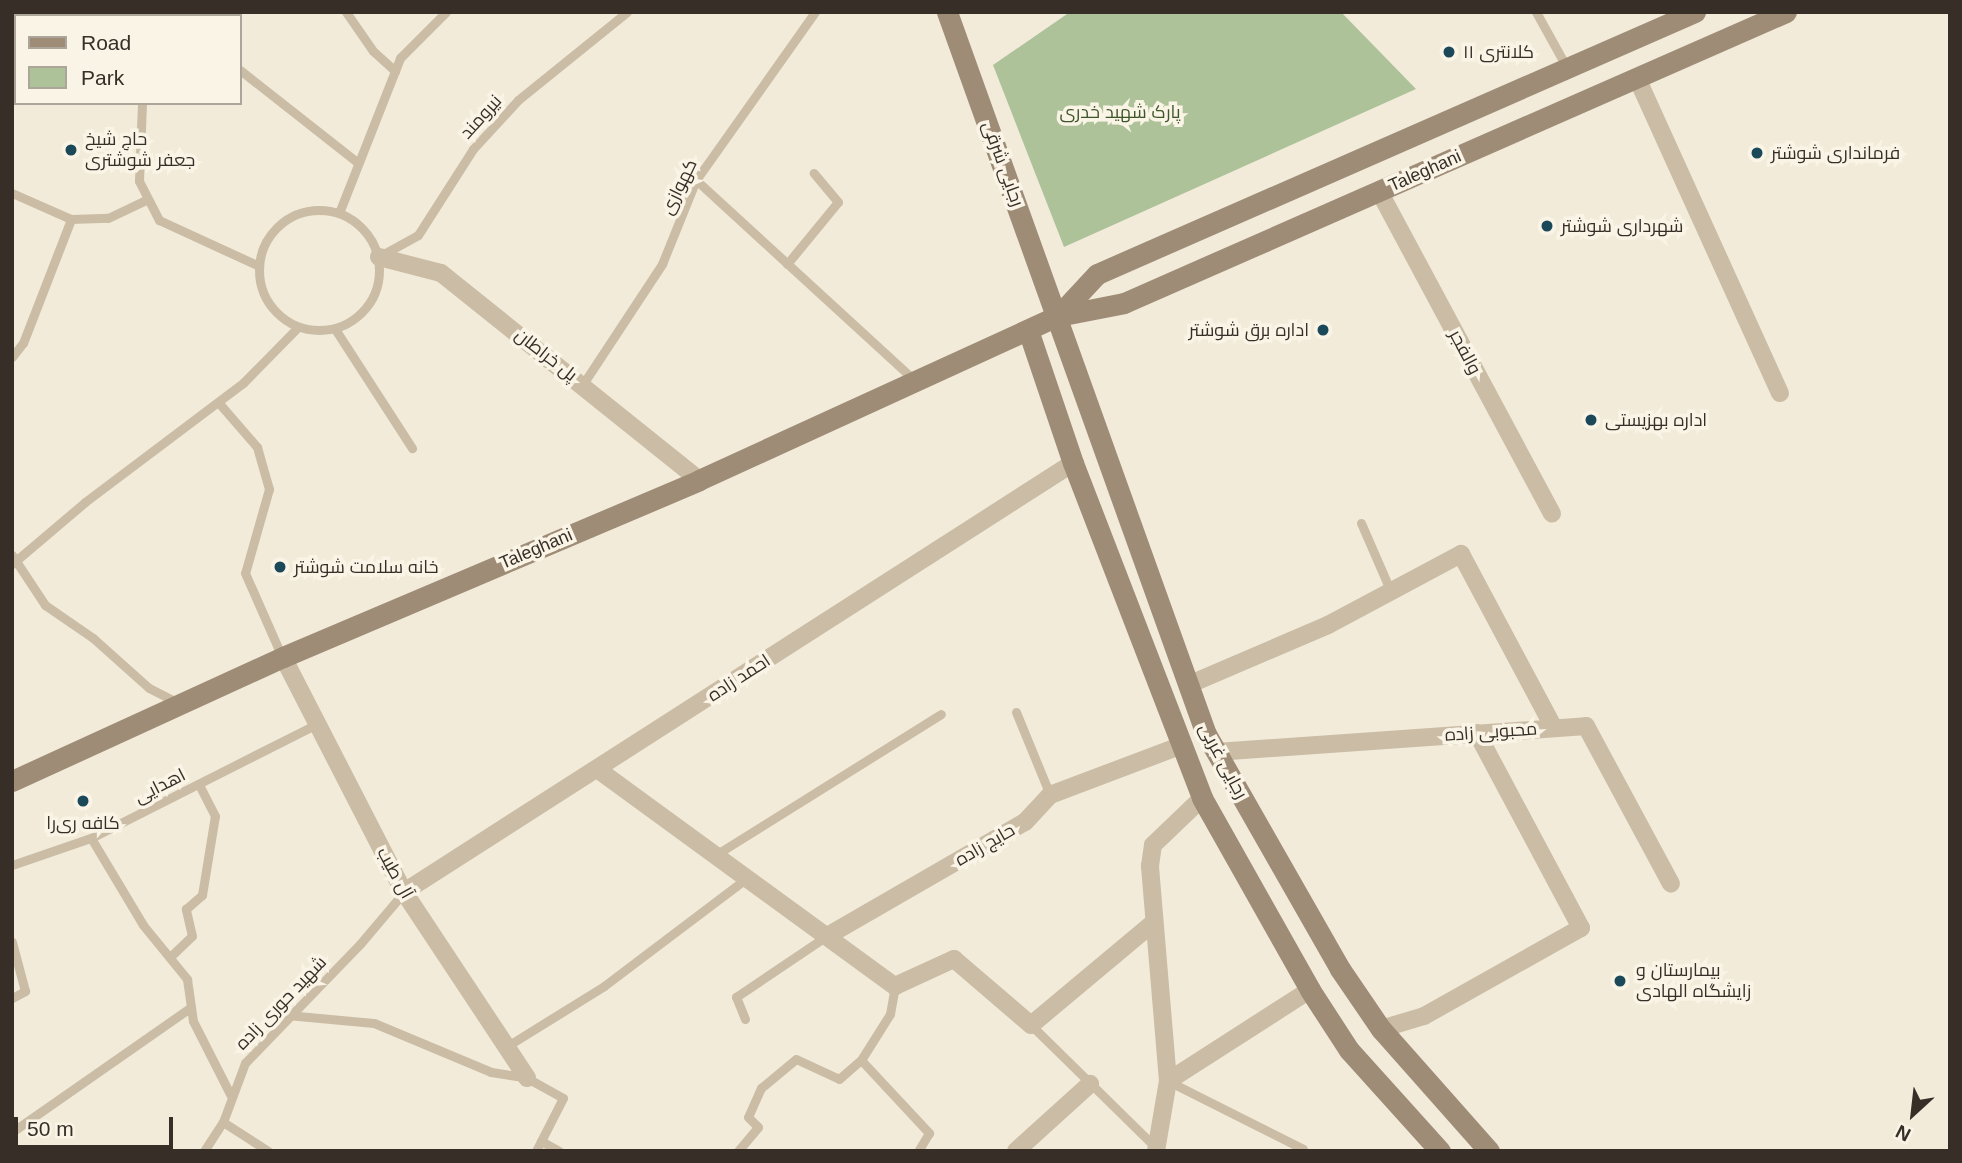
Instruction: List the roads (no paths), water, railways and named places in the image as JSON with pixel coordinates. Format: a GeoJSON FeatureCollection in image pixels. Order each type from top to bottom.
{"type":"FeatureCollection","features":[{"type":"Feature","properties":{"kind":"main road","name":"رجایی شرقی"},"geometry":{"type":"LineString","coordinates":[[947,12],[1058,316]]}},
{"type":"Feature","properties":{"kind":"main road","name":"Taleghani"},"geometry":{"type":"LineString","coordinates":[[1058,316],[1097,274],[1695,12]]}},
{"type":"Feature","properties":{"kind":"main road","name":"Taleghani"},"geometry":{"type":"LineString","coordinates":[[12,781],[283,657],[699,480],[1058,316],[1124,303],[1786,12]]}},
{"type":"Feature","properties":{"kind":"main road","name":"رجایی غربی"},"geometry":{"type":"LineString","coordinates":[[1058,316],[1188,685],[1216,752],[1340,969],[1381,1029],[1489,1151]]}},
{"type":"Feature","properties":{"kind":"main road","name":"رجایی غربی"},"geometry":{"type":"LineString","coordinates":[[1028,330],[1073,463],[1202,798],[1310,990],[1349,1050],[1440,1151]]}},
{"type":"Feature","properties":{"kind":"main road"},"geometry":{"type":"LineString","coordinates":[[1349,1050],[1381,1029]]}},
{"type":"Feature","properties":{"kind":"street"},"geometry":{"type":"LineString","coordinates":[[1637,78],[1780,393]]}},
{"type":"Feature","properties":{"kind":"street","name":"والفجر"},"geometry":{"type":"LineString","coordinates":[[1379,191],[1552,513]]}},
{"type":"Feature","properties":{"kind":"street","name":"پل خراطان"},"geometry":{"type":"LineString","coordinates":[[379,257],[441,273],[583,384],[699,480]]}},
{"type":"Feature","properties":{"kind":"street","name":"احمد زاده"},"geometry":{"type":"LineString","coordinates":[[404,892],[1073,463]]}},
{"type":"Feature","properties":{"kind":"street"},"geometry":{"type":"LineString","coordinates":[[1188,685],[1328,625],[1461,554],[1554,728]]}},
{"type":"Feature","properties":{"kind":"street","name":"آل طیب"},"geometry":{"type":"LineString","coordinates":[[283,657],[404,892],[509,1045],[527,1078]]}},
{"type":"Feature","properties":{"kind":"street","name":"محبوبی زاده"},"geometry":{"type":"LineString","coordinates":[[1216,752],[1586,726],[1671,884]]}},
{"type":"Feature","properties":{"kind":"street"},"geometry":{"type":"LineString","coordinates":[[1381,1029],[1424,1016],[1581,928],[1477,733]]}},
{"type":"Feature","properties":{"kind":"street","name":"حایج زاده"},"geometry":{"type":"LineString","coordinates":[[829,935],[1025,822],[1050,795],[1181,746]]}},
{"type":"Feature","properties":{"kind":"street"},"geometry":{"type":"LineString","coordinates":[[597,768],[829,935],[895,986],[954,959],[1031,1025],[1154,922]]}},
{"type":"Feature","properties":{"kind":"street"},"geometry":{"type":"LineString","coordinates":[[1156,1149],[1168,1081],[1150,866],[1153,845],[1202,798]]}},
{"type":"Feature","properties":{"kind":"street"},"geometry":{"type":"LineString","coordinates":[[1168,1081],[1310,990]]}},
{"type":"Feature","properties":{"kind":"street"},"geometry":{"type":"LineString","coordinates":[[1016,1151],[1090,1084]]}},
{"type":"Feature","properties":{"kind":"lane"},"geometry":{"type":"LineString","coordinates":[[346,12],[373,51],[394,71]]}},
{"type":"Feature","properties":{"kind":"lane"},"geometry":{"type":"LineString","coordinates":[[339,213],[400,58],[446,12]]}},
{"type":"Feature","properties":{"kind":"lane","name":"نیرومند"},"geometry":{"type":"LineString","coordinates":[[379,257],[418,234],[466,159],[518,100],[627,12]]}},
{"type":"Feature","properties":{"kind":"lane","name":"کهوازی"},"geometry":{"type":"LineString","coordinates":[[583,384],[662,264],[696,180],[815,12]]}},
{"type":"Feature","properties":{"kind":"lane"},"geometry":{"type":"LineString","coordinates":[[1536,12],[1567,68]]}},
{"type":"Feature","properties":{"kind":"lane"},"geometry":{"type":"LineString","coordinates":[[242,72],[358,163]]}},
{"type":"Feature","properties":{"kind":"lane"},"geometry":{"type":"LineString","coordinates":[[142,105],[139,181],[159,220],[259,266]]}},
{"type":"Feature","properties":{"kind":"lane"},"geometry":{"type":"LineString","coordinates":[[787,264],[838,202],[814,173]]}},
{"type":"Feature","properties":{"kind":"lane"},"geometry":{"type":"LineString","coordinates":[[696,180],[916,381]]}},
{"type":"Feature","properties":{"kind":"lane"},"geometry":{"type":"LineString","coordinates":[[12,193],[71,219],[108,218],[148,199]]}},
{"type":"Feature","properties":{"kind":"lane"},"geometry":{"type":"LineString","coordinates":[[303,212],[339,213],[371,238],[379,257],[380,276],[371,301],[352,321],[335,329],[298,327],[268,303],[259,266],[272,232],[286,220],[303,212]]}},
{"type":"Feature","properties":{"kind":"lane"},"geometry":{"type":"LineString","coordinates":[[12,357],[23,344],[71,219]]}},
{"type":"Feature","properties":{"kind":"lane"},"geometry":{"type":"LineString","coordinates":[[179,704],[149,688],[93,638],[45,605],[13,560],[218,402],[298,327]]}},
{"type":"Feature","properties":{"kind":"lane"},"geometry":{"type":"LineString","coordinates":[[335,329],[412,448]]}},
{"type":"Feature","properties":{"kind":"lane"},"geometry":{"type":"LineString","coordinates":[[218,402],[257,447],[269,489],[245,573],[283,657]]}},
{"type":"Feature","properties":{"kind":"lane"},"geometry":{"type":"LineString","coordinates":[[1361,523],[1391,592]]}},
{"type":"Feature","properties":{"kind":"lane"},"geometry":{"type":"LineString","coordinates":[[1016,712],[1050,795]]}},
{"type":"Feature","properties":{"kind":"lane"},"geometry":{"type":"LineString","coordinates":[[717,854],[941,714]]}},
{"type":"Feature","properties":{"kind":"lane","name":"اهدایی"},"geometry":{"type":"LineString","coordinates":[[12,865],[91,838],[317,724]]}},
{"type":"Feature","properties":{"kind":"lane"},"geometry":{"type":"LineString","coordinates":[[170,957],[192,936],[186,909],[202,895],[215,816],[199,784]]}},
{"type":"Feature","properties":{"kind":"lane"},"geometry":{"type":"LineString","coordinates":[[91,838],[143,925],[187,979],[193,1021],[230,1094]]}},
{"type":"Feature","properties":{"kind":"lane"},"geometry":{"type":"LineString","coordinates":[[509,1045],[604,986],[748,877]]}},
{"type":"Feature","properties":{"kind":"lane","name":"شهید حوری زاده"},"geometry":{"type":"LineString","coordinates":[[204,1151],[223,1122],[230,1094],[245,1063],[287,1015],[360,944],[404,892]]}},
{"type":"Feature","properties":{"kind":"lane"},"geometry":{"type":"LineString","coordinates":[[745,1019],[736,997],[829,935]]}},
{"type":"Feature","properties":{"kind":"lane"},"geometry":{"type":"LineString","coordinates":[[12,942],[25,991],[12,998]]}},
{"type":"Feature","properties":{"kind":"lane"},"geometry":{"type":"LineString","coordinates":[[738,1151],[758,1127],[748,1117],[761,1088],[796,1059],[839,1079],[860,1060],[890,1014],[895,986]]}},
{"type":"Feature","properties":{"kind":"lane"},"geometry":{"type":"LineString","coordinates":[[12,1132],[191,1007]]}},
{"type":"Feature","properties":{"kind":"lane"},"geometry":{"type":"LineString","coordinates":[[287,1015],[374,1024],[491,1072],[527,1078],[563,1098],[536,1151]]}},
{"type":"Feature","properties":{"kind":"lane"},"geometry":{"type":"LineString","coordinates":[[1031,1025],[1156,1149]]}},
{"type":"Feature","properties":{"kind":"lane"},"geometry":{"type":"LineString","coordinates":[[860,1060],[929,1133],[918,1151]]}},
{"type":"Feature","properties":{"kind":"lane"},"geometry":{"type":"LineString","coordinates":[[1168,1081],[1303,1149]]}},
{"type":"Feature","properties":{"kind":"lane"},"geometry":{"type":"LineString","coordinates":[[223,1122],[268,1151]]}},
{"type":"Feature","properties":{"kind":"lane"},"geometry":{"type":"LineString","coordinates":[[541,1141],[559,1151]]}},
{"type":"Feature","properties":{"kind":"place","name":"کلانتری ۱۱"},"geometry":{"type":"Point","coordinates":[1449,52]}},
{"type":"Feature","properties":{"kind":"place","name":"حاج شیخ جعفر شوشتری"},"geometry":{"type":"Point","coordinates":[71,150]}},
{"type":"Feature","properties":{"kind":"place","name":"فرمانداری شوشتر"},"geometry":{"type":"Point","coordinates":[1757,153]}},
{"type":"Feature","properties":{"kind":"place","name":"شهرداری شوشتر"},"geometry":{"type":"Point","coordinates":[1547,226]}},
{"type":"Feature","properties":{"kind":"place","name":"اداره برق شوشتر"},"geometry":{"type":"Point","coordinates":[1323,330]}},
{"type":"Feature","properties":{"kind":"place","name":"اداره بهزیستی"},"geometry":{"type":"Point","coordinates":[1591,420]}},
{"type":"Feature","properties":{"kind":"place","name":"خانه سلامت شوشتر"},"geometry":{"type":"Point","coordinates":[280,567]}},
{"type":"Feature","properties":{"kind":"place","name":"کافه‌ ری‌را"},"geometry":{"type":"Point","coordinates":[83,801]}},
{"type":"Feature","properties":{"kind":"place","name":"بیمارستان و زایشگاه الهادی"},"geometry":{"type":"Point","coordinates":[1620,981]}},
{"type":"Feature","properties":{"kind":"park label","name":"پارک شهید خدری"},"geometry":{"type":"Point","coordinates":[1120,112]}}]}
